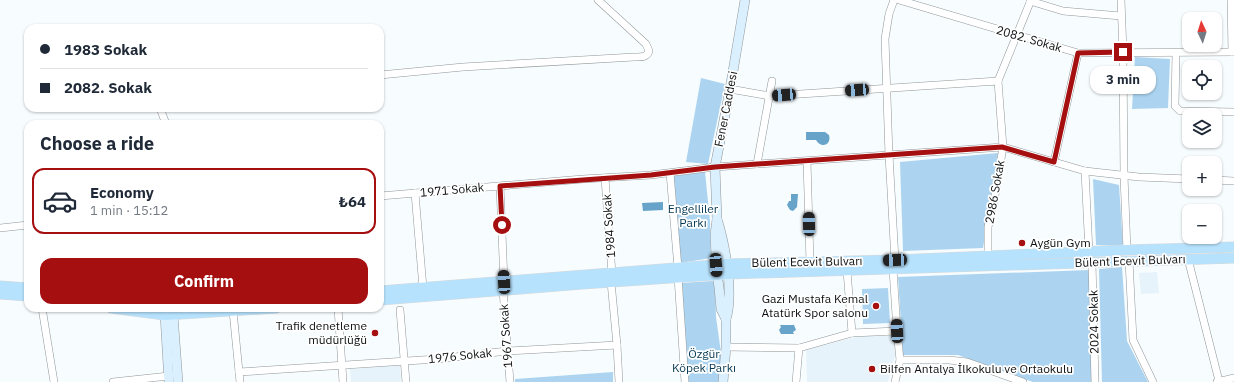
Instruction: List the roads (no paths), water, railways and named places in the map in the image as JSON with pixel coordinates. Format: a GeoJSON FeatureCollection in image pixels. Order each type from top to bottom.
{"type":"FeatureCollection","features":[{"type":"Feature","properties":{"kind":"main road","name":"Bülent Ecevit Bulvarı"},"geometry":{"type":"LineString","coordinates":[[384,300],[504,286],[810,262],[894,265],[1090,257],[1127,250],[1234,247]]}},
{"type":"Feature","properties":{"kind":"main road","name":"Bülent Ecevit Bulvarı"},"geometry":{"type":"LineString","coordinates":[[727,269],[847,271],[988,254],[1090,257],[1129,260],[1234,258]]}},
{"type":"Feature","properties":{"kind":"main road"},"geometry":{"type":"LineString","coordinates":[[0,286],[24,288]]}},
{"type":"Feature","properties":{"kind":"main road","name":"Bülent Ecevit Bulvarı"},"geometry":{"type":"LineString","coordinates":[[384,291],[504,286]]}},
{"type":"Feature","properties":{"kind":"main road"},"geometry":{"type":"LineString","coordinates":[[0,294],[24,296]]}},
{"type":"Feature","properties":{"kind":"street"},"geometry":{"type":"LineString","coordinates":[[384,75],[463,67],[634,57],[645,56],[648,54],[649,51],[646,44],[598,0]]}},
{"type":"Feature","properties":{"kind":"street","name":"Fener Caddesi"},"geometry":{"type":"LineString","coordinates":[[726,319],[721,309],[716,270],[715,235],[717,219],[715,167],[745,0]]}},
{"type":"Feature","properties":{"kind":"street"},"geometry":{"type":"LineString","coordinates":[[894,0],[889,14],[885,39],[888,155],[897,331],[900,360],[895,382]]}},
{"type":"Feature","properties":{"kind":"street","name":"2082. Sokak"},"geometry":{"type":"LineString","coordinates":[[899,0],[1078,53],[1233,52]]}},
{"type":"Feature","properties":{"kind":"street"},"geometry":{"type":"LineString","coordinates":[[1002,147],[998,81],[1030,0],[1063,11],[1121,16]]}},
{"type":"Feature","properties":{"kind":"street"},"geometry":{"type":"LineString","coordinates":[[1121,0],[1124,176],[1127,250]]}},
{"type":"Feature","properties":{"kind":"street"},"geometry":{"type":"LineString","coordinates":[[1232,0],[1233,52]]}},
{"type":"Feature","properties":{"kind":"street"},"geometry":{"type":"LineString","coordinates":[[1054,162],[1078,53]]}},
{"type":"Feature","properties":{"kind":"street"},"geometry":{"type":"LineString","coordinates":[[1176,53],[1175,106],[1180,111],[1234,112]]}},
{"type":"Feature","properties":{"kind":"street"},"geometry":{"type":"LineString","coordinates":[[757,164],[772,81]]}},
{"type":"Feature","properties":{"kind":"street"},"geometry":{"type":"LineString","coordinates":[[730,89],[770,96],[998,81]]}},
{"type":"Feature","properties":{"kind":"street","name":"2986 Sokak"},"geometry":{"type":"LineString","coordinates":[[988,254],[988,227],[994,201],[1002,147],[1085,171],[1139,178],[1182,179]]}},
{"type":"Feature","properties":{"kind":"street","name":"1971 Sokak"},"geometry":{"type":"LineString","coordinates":[[384,196],[670,173],[715,167],[1002,147]]}},
{"type":"Feature","properties":{"kind":"street"},"geometry":{"type":"LineString","coordinates":[[807,161],[810,262]]}},
{"type":"Feature","properties":{"kind":"street","name":"2024 Sokak"},"geometry":{"type":"LineString","coordinates":[[1085,171],[1095,382]]}},
{"type":"Feature","properties":{"kind":"street"},"geometry":{"type":"LineString","coordinates":[[670,173],[685,382]]}},
{"type":"Feature","properties":{"kind":"street","name":"1984 Sokak"},"geometry":{"type":"LineString","coordinates":[[605,178],[612,278]]}},
{"type":"Feature","properties":{"kind":"street"},"geometry":{"type":"LineString","coordinates":[[1222,180],[1234,181]]}},
{"type":"Feature","properties":{"kind":"street","name":"1967 Sokak"},"geometry":{"type":"LineString","coordinates":[[500,186],[507,352],[510,382]]}},
{"type":"Feature","properties":{"kind":"street"},"geometry":{"type":"LineString","coordinates":[[415,193],[423,288]]}},
{"type":"Feature","properties":{"kind":"street","name":"Fener Caddesi"},"geometry":{"type":"LineString","coordinates":[[717,219],[722,234],[729,284],[723,382]]}},
{"type":"Feature","properties":{"kind":"street"},"geometry":{"type":"LineString","coordinates":[[0,228],[24,226]]}},
{"type":"Feature","properties":{"kind":"street"},"geometry":{"type":"LineString","coordinates":[[1188,259],[1218,382],[1234,378]]}},
{"type":"Feature","properties":{"kind":"street"},"geometry":{"type":"LineString","coordinates":[[1129,260],[1133,340],[1153,382]]}},
{"type":"Feature","properties":{"kind":"street"},"geometry":{"type":"LineString","coordinates":[[847,271],[852,333]]}},
{"type":"Feature","properties":{"kind":"street"},"geometry":{"type":"LineString","coordinates":[[612,278],[619,382]]}},
{"type":"Feature","properties":{"kind":"street"},"geometry":{"type":"LineString","coordinates":[[400,310],[406,382]]}},
{"type":"Feature","properties":{"kind":"street"},"geometry":{"type":"LineString","coordinates":[[43,312],[54,382]]}},
{"type":"Feature","properties":{"kind":"street"},"geometry":{"type":"LineString","coordinates":[[113,382],[169,379],[169,312]]}},
{"type":"Feature","properties":{"kind":"street"},"geometry":{"type":"LineString","coordinates":[[169,312],[178,382]]}},
{"type":"Feature","properties":{"kind":"street"},"geometry":{"type":"LineString","coordinates":[[234,312],[240,382]]}},
{"type":"Feature","properties":{"kind":"street"},"geometry":{"type":"LineString","coordinates":[[338,312],[343,382]]}},
{"type":"Feature","properties":{"kind":"street"},"geometry":{"type":"LineString","coordinates":[[726,347],[799,348],[852,333],[897,331]]}},
{"type":"Feature","properties":{"kind":"street","name":"1976 Sokak"},"geometry":{"type":"LineString","coordinates":[[239,372],[617,345]]}},
{"type":"Feature","properties":{"kind":"street"},"geometry":{"type":"LineString","coordinates":[[796,382],[799,348]]}},
{"type":"Feature","properties":{"kind":"street"},"geometry":{"type":"LineString","coordinates":[[900,360],[950,360],[967,362],[1011,380],[1023,382]]}},
{"type":"Feature","properties":{"kind":"place","name":"Aygün Gym"},"geometry":{"type":"Point","coordinates":[1022,243]}},
{"type":"Feature","properties":{"kind":"place","name":"Gazi Mustafa Kemal Atatürk Spor salonu"},"geometry":{"type":"Point","coordinates":[876,306]}},
{"type":"Feature","properties":{"kind":"place","name":"Trafik denetleme müdürlüğü"},"geometry":{"type":"Point","coordinates":[375,333]}},
{"type":"Feature","properties":{"kind":"place","name":"Bilfen Antalya İlkokulu ve Ortaokulu"},"geometry":{"type":"Point","coordinates":[872,369]}},
{"type":"Feature","properties":{"kind":"park label","name":"Engelliler Parkı"},"geometry":{"type":"Point","coordinates":[693,216]}},
{"type":"Feature","properties":{"kind":"park label","name":"Özgür Köpek Parkı"},"geometry":{"type":"Point","coordinates":[704,361]}}]}
